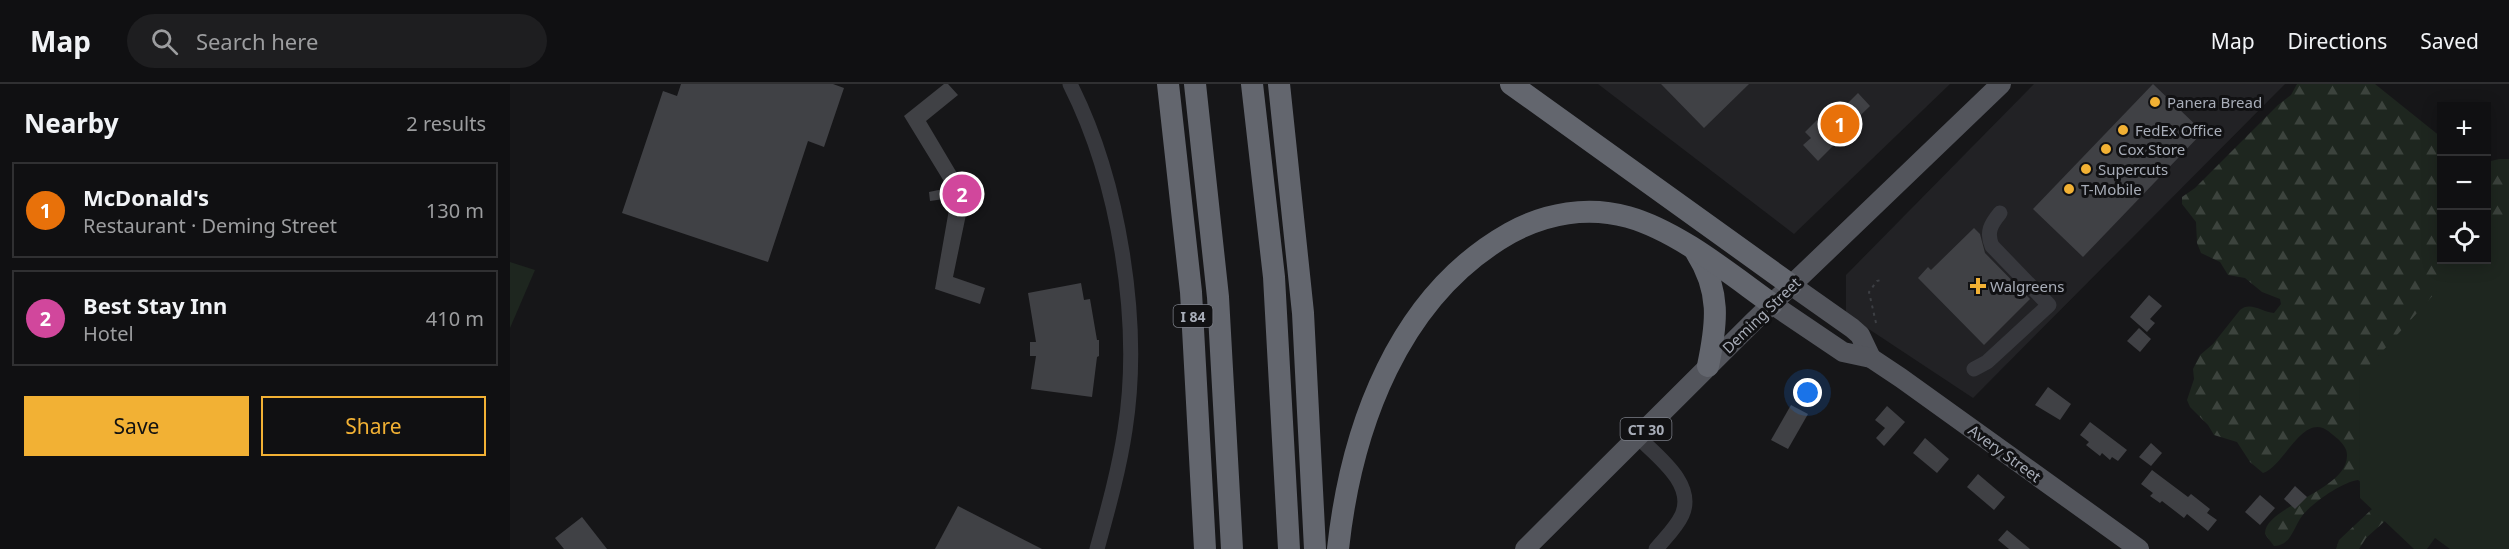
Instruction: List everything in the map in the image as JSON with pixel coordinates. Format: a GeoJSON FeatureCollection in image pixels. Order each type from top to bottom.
{"type":"FeatureCollection","features":[{"type":"Feature","properties":{"kind":"highway","name":"I 84"},"geometry":{"type":"LineString","coordinates":[[1168,84],[1183,207],[1193,322],[1205,549]]}},
{"type":"Feature","properties":{"kind":"highway"},"geometry":{"type":"LineString","coordinates":[[1195,84],[1218,297],[1232,549]]}},
{"type":"Feature","properties":{"kind":"highway"},"geometry":{"type":"LineString","coordinates":[[1252,84],[1274,278],[1289,549]]}},
{"type":"Feature","properties":{"kind":"highway"},"geometry":{"type":"LineString","coordinates":[[1280,84],[1302,303],[1316,549]]}},
{"type":"Feature","properties":{"kind":"highway"},"geometry":{"type":"LineString","coordinates":[[1511,84],[1791,285]]}},
{"type":"Feature","properties":{"kind":"highway"},"geometry":{"type":"LineString","coordinates":[[1338,549],[1355,458],[1383,377],[1402,341],[1424,308],[1467,263],[1500,238],[1532,222],[1564,213],[1580,212],[1629,217],[1658,229],[1695,251],[1772,304]]}},
{"type":"Feature","properties":{"kind":"highway"},"geometry":{"type":"LineString","coordinates":[[1695,251],[1709,277],[1716,301],[1715,327],[1708,366]]}},
{"type":"Feature","properties":{"kind":"main road","name":"Deming Street"},"geometry":{"type":"LineString","coordinates":[[1525,549],[1708,366],[2001,84]]}},
{"type":"Feature","properties":{"kind":"main road","name":"Avery Street"},"geometry":{"type":"LineString","coordinates":[[1791,285],[1860,335],[1871,358]]}},
{"type":"Feature","properties":{"kind":"main road","name":"Avery Street"},"geometry":{"type":"LineString","coordinates":[[1772,304],[1843,352],[1871,358],[2139,549]]}},
{"type":"Feature","properties":{"kind":"street"},"geometry":{"type":"LineString","coordinates":[[1070,84],[1093,139],[1114,208],[1128,290],[1130,362],[1126,427],[1115,483],[1097,549]]}},
{"type":"Feature","properties":{"kind":"street"},"geometry":{"type":"LineString","coordinates":[[1974,369],[1987,362],[2049,305],[1992,246],[1989,238],[1990,228],[2000,213]]}},
{"type":"Feature","properties":{"kind":"street"},"geometry":{"type":"LineString","coordinates":[[1638,437],[1669,469],[1684,493],[1685,501],[1681,517],[1656,549]]}},
{"type":"Feature","properties":{"kind":"path"},"geometry":{"type":"LineString","coordinates":[[1876,323],[1869,292],[1877,281],[1881,280]]}},
{"type":"Feature","properties":{"kind":"shaded area"},"geometry":{"type":"Polygon","coordinates":[[[1598,84],[1950,84],[1794,234],[1598,84]]]}},
{"type":"Feature","properties":{"kind":"shaded area"},"geometry":{"type":"Polygon","coordinates":[[[2034,84],[2285,84],[1973,398],[1846,314],[1846,275],[2034,84]]]}},
{"type":"Feature","properties":{"kind":"green space"},"geometry":{"type":"Polygon","coordinates":[[[2297,84],[2375,84],[2437,134],[2437,264],[2486,264],[2509,549],[2432,536],[2395,512],[2366,538],[2359,549],[2336,549],[2339,540],[2372,509],[2362,483],[2358,480],[2320,499],[2302,516],[2288,540],[2274,546],[2265,534],[2268,524],[2291,506],[2334,479],[2344,468],[2347,455],[2344,446],[2327,430],[2315,427],[2299,437],[2277,463],[2263,473],[2250,462],[2237,442],[2214,435],[2208,425],[2190,407],[2187,400],[2194,379],[2193,369],[2200,355],[2213,344],[2240,310],[2252,307],[2274,313],[2281,304],[2280,299],[2262,292],[2245,278],[2228,275],[2220,262],[2201,253],[2197,243],[2196,222],[2182,204],[2182,197],[2195,188],[2278,105],[2291,95],[2297,84]]]}},
{"type":"Feature","properties":{"kind":"green space"},"geometry":{"type":"Polygon","coordinates":[[[2509,159],[2509,232],[2491,254],[2491,210],[2491,161],[2509,159]]]}},
{"type":"Feature","properties":{"kind":"green space"},"geometry":{"type":"Polygon","coordinates":[[[2509,211],[2509,549],[2450,549],[2435,538],[2427,549],[2414,549],[2360,498],[2359,377],[2461,264],[2491,264],[2491,231],[2509,211]]]}},
{"type":"Feature","properties":{"kind":"green space"},"geometry":{"type":"Polygon","coordinates":[[[510,262],[535,270],[510,328],[510,262]]]}},
{"type":"Feature","properties":{"kind":"building"},"geometry":{"type":"Polygon","coordinates":[[[681,84],[833,84],[844,88],[824,147],[808,141],[768,262],[622,213],[663,91],[677,96],[681,84]]]}},
{"type":"Feature","properties":{"kind":"building"},"geometry":{"type":"Polygon","coordinates":[[[944,84],[948,84],[958,95],[926,121],[964,185],[980,181],[982,202],[968,205],[953,277],[985,288],[980,304],[935,289],[951,198],[930,201],[929,192],[948,188],[904,116],[944,84]]]}},
{"type":"Feature","properties":{"kind":"building"},"geometry":{"type":"Polygon","coordinates":[[[1661,84],[1749,84],[1704,128],[1661,84]]]}},
{"type":"Feature","properties":{"kind":"building"},"geometry":{"type":"Polygon","coordinates":[[[2153,84],[2203,132],[2083,257],[2033,209],[2153,84]]]}},
{"type":"Feature","properties":{"kind":"building"},"geometry":{"type":"Polygon","coordinates":[[[1858,93],[1870,106],[1832,143],[1834,145],[1818,161],[1803,145],[1811,138],[1805,132],[1817,120],[1824,127],[1858,93]]]}},
{"type":"Feature","properties":{"kind":"building"},"geometry":{"type":"Polygon","coordinates":[[[1974,228],[1980,234],[1985,253],[2030,299],[1984,345],[1918,278],[1928,267],[1931,270],[1974,228]]]}},
{"type":"Feature","properties":{"kind":"building"},"geometry":{"type":"Polygon","coordinates":[[[1081,283],[1084,300],[1090,299],[1097,340],[1099,340],[1099,356],[1097,357],[1092,397],[1031,389],[1036,356],[1030,356],[1030,342],[1036,342],[1028,293],[1081,283]]]}},
{"type":"Feature","properties":{"kind":"building"},"geometry":{"type":"Polygon","coordinates":[[[2149,295],[2162,306],[2150,319],[2155,323],[2147,332],[2130,317],[2149,295]]]}},
{"type":"Feature","properties":{"kind":"building"},"geometry":{"type":"Polygon","coordinates":[[[2139,328],[2151,339],[2140,352],[2127,341],[2139,328]]]}},
{"type":"Feature","properties":{"kind":"building"},"geometry":{"type":"Polygon","coordinates":[[[2048,387],[2071,404],[2060,420],[2035,405],[2048,387]]]}},
{"type":"Feature","properties":{"kind":"building"},"geometry":{"type":"Polygon","coordinates":[[[1791,405],[1808,414],[1788,449],[1771,440],[1791,405]]]}},
{"type":"Feature","properties":{"kind":"building"},"geometry":{"type":"Polygon","coordinates":[[[1887,406],[1905,422],[1884,446],[1876,438],[1885,428],[1875,420],[1887,406]]]}},
{"type":"Feature","properties":{"kind":"building"},"geometry":{"type":"Polygon","coordinates":[[[2090,422],[2127,450],[2118,461],[2112,457],[2110,460],[2102,453],[2100,456],[2086,445],[2089,442],[2080,435],[2090,422]]]}},
{"type":"Feature","properties":{"kind":"building"},"geometry":{"type":"Polygon","coordinates":[[[1925,438],[1949,459],[1937,473],[1913,453],[1925,438]]]}},
{"type":"Feature","properties":{"kind":"building"},"geometry":{"type":"Polygon","coordinates":[[[2151,443],[2162,453],[2151,466],[2139,457],[2151,443]]]}},
{"type":"Feature","properties":{"kind":"building"},"geometry":{"type":"Polygon","coordinates":[[[2152,470],[2188,497],[2191,494],[2210,509],[2207,513],[2217,520],[2208,531],[2187,514],[2184,518],[2162,501],[2160,503],[2150,496],[2153,493],[2141,484],[2152,470]]]}},
{"type":"Feature","properties":{"kind":"building"},"geometry":{"type":"Polygon","coordinates":[[[1978,474],[2005,497],[1994,510],[1967,487],[1978,474]]]}},
{"type":"Feature","properties":{"kind":"building"},"geometry":{"type":"Polygon","coordinates":[[[2295,486],[2307,497],[2295,509],[2284,499],[2295,486]]]}},
{"type":"Feature","properties":{"kind":"building"},"geometry":{"type":"Polygon","coordinates":[[[2260,495],[2275,508],[2260,525],[2245,512],[2260,495]]]}},
{"type":"Feature","properties":{"kind":"building"},"geometry":{"type":"Polygon","coordinates":[[[958,506],[1042,549],[935,549],[958,506]]]}},
{"type":"Feature","properties":{"kind":"building"},"geometry":{"type":"Polygon","coordinates":[[[582,517],[607,549],[564,549],[555,538],[582,517]]]}},
{"type":"Feature","properties":{"kind":"building"},"geometry":{"type":"Polygon","coordinates":[[[2007,530],[2030,549],[2009,549],[1998,540],[2007,530]]]}},
{"type":"Feature","properties":{"kind":"place","name":"Panera Bread"},"geometry":{"type":"Point","coordinates":[2155,102]}},
{"type":"Feature","properties":{"kind":"place","name":"McDonald's"},"geometry":{"type":"Point","coordinates":[1840,124]}},
{"type":"Feature","properties":{"kind":"place","name":"FedEx Office"},"geometry":{"type":"Point","coordinates":[2123,130]}},
{"type":"Feature","properties":{"kind":"place","name":"Cox Store"},"geometry":{"type":"Point","coordinates":[2106,149]}},
{"type":"Feature","properties":{"kind":"place","name":"Supercuts"},"geometry":{"type":"Point","coordinates":[2086,169]}},
{"type":"Feature","properties":{"kind":"place","name":"T-Mobile"},"geometry":{"type":"Point","coordinates":[2069,189]}},
{"type":"Feature","properties":{"kind":"place","name":"Best Stay Inn"},"geometry":{"type":"Point","coordinates":[962,194]}},
{"type":"Feature","properties":{"kind":"place","name":"Walgreens"},"geometry":{"type":"Point","coordinates":[1978,286]}}]}
